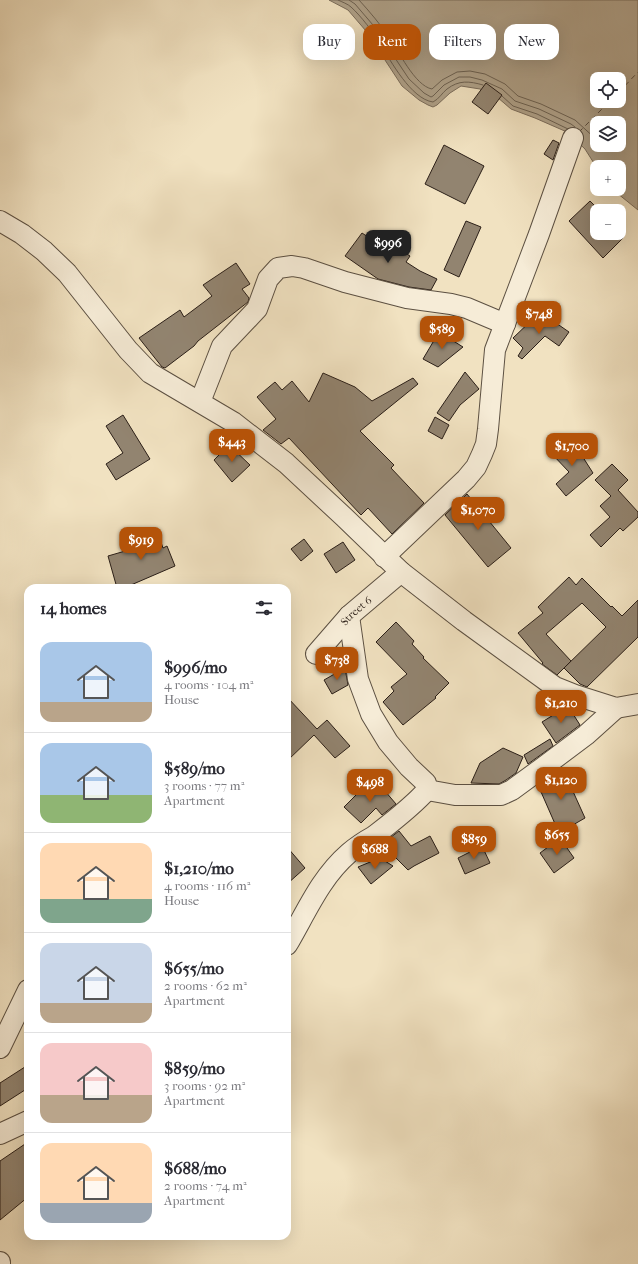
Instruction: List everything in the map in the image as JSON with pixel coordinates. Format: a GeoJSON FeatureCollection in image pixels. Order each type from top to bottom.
{"type":"FeatureCollection","features":[{"type":"Feature","properties":{"kind":"street"},"geometry":{"type":"LineString","coordinates":[[384,557],[466,479],[479,461],[486,444],[495,350],[539,234],[573,138]]}},
{"type":"Feature","properties":{"kind":"street"},"geometry":{"type":"LineString","coordinates":[[0,221],[22,234],[44,251],[67,272],[128,350],[150,373],[233,422],[286,463],[344,516],[384,557],[464,621],[555,687],[616,708],[638,704]]}},
{"type":"Feature","properties":{"kind":"street"},"geometry":{"type":"LineString","coordinates":[[200,402],[222,346],[257,309],[268,279],[278,268],[292,266],[304,268],[345,282],[407,298],[451,304],[467,308],[505,324]]}},
{"type":"Feature","properties":{"kind":"street","name":"Street 6"},"geometry":{"type":"LineString","coordinates":[[316,654],[349,616],[401,572]]}},
{"type":"Feature","properties":{"kind":"street"},"geometry":{"type":"LineString","coordinates":[[291,937],[309,902],[327,876],[348,854],[388,826],[427,790],[426,783],[409,767],[388,742],[372,714],[358,679],[349,616]]}},
{"type":"Feature","properties":{"kind":"street"},"geometry":{"type":"LineString","coordinates":[[427,790],[455,795],[501,795],[512,790],[586,735],[616,708]]}},
{"type":"Feature","properties":{"kind":"street"},"geometry":{"type":"LineString","coordinates":[[0,1048],[24,998]]}},
{"type":"Feature","properties":{"kind":"street"},"geometry":{"type":"LineString","coordinates":[[0,1134],[24,1123]]}},
{"type":"Feature","properties":{"kind":"water"},"geometry":{"type":"Polygon","coordinates":[[[329,0],[638,0],[638,210],[621,196],[626,196],[626,160],[592,160],[585,149],[567,132],[511,109],[497,97],[480,89],[461,86],[450,93],[437,105],[433,107],[428,105],[419,100],[402,86],[385,60],[421,60],[421,24],[363,24],[363,28],[348,10],[329,0]]]}},
{"type":"Feature","properties":{"kind":"building"},"geometry":{"type":"Polygon","coordinates":[[[486,83],[502,95],[488,114],[472,102],[486,83]]]}},
{"type":"Feature","properties":{"kind":"building"},"geometry":{"type":"Polygon","coordinates":[[[553,140],[559,143],[553,160],[544,154],[553,140]]]}},
{"type":"Feature","properties":{"kind":"building"},"geometry":{"type":"Polygon","coordinates":[[[444,145],[484,166],[465,204],[425,184],[444,145]]]}},
{"type":"Feature","properties":{"kind":"building"},"geometry":{"type":"Polygon","coordinates":[[[590,201],[593,204],[590,204],[590,240],[621,240],[603,258],[569,221],[590,201]]]}},
{"type":"Feature","properties":{"kind":"building"},"geometry":{"type":"Polygon","coordinates":[[[466,221],[481,227],[459,277],[444,270],[466,221]]]}},
{"type":"Feature","properties":{"kind":"building"},"geometry":{"type":"Polygon","coordinates":[[[362,233],[392,253],[396,247],[410,256],[406,262],[437,279],[431,290],[409,287],[378,279],[345,256],[362,233]]]}},
{"type":"Feature","properties":{"kind":"building"},"geometry":{"type":"Polygon","coordinates":[[[236,263],[250,284],[242,289],[249,298],[248,302],[165,368],[162,367],[139,338],[180,310],[184,317],[212,296],[203,285],[236,263]]]}},
{"type":"Feature","properties":{"kind":"building"},"geometry":{"type":"Polygon","coordinates":[[[542,316],[569,332],[559,346],[545,336],[522,359],[518,356],[523,348],[513,338],[535,317],[539,321],[542,316]]]}},
{"type":"Feature","properties":{"kind":"building"},"geometry":{"type":"Polygon","coordinates":[[[439,332],[463,347],[438,367],[423,359],[439,332]]]}},
{"type":"Feature","properties":{"kind":"building"},"geometry":{"type":"Polygon","coordinates":[[[465,372],[479,389],[460,405],[449,421],[437,413],[465,372]]]}},
{"type":"Feature","properties":{"kind":"building"},"geometry":{"type":"Polygon","coordinates":[[[323,373],[355,387],[372,401],[413,378],[418,384],[360,431],[394,465],[391,468],[424,503],[392,534],[368,508],[361,515],[289,438],[281,444],[263,430],[276,419],[257,397],[275,382],[282,390],[292,381],[309,402],[323,373]]]}},
{"type":"Feature","properties":{"kind":"building"},"geometry":{"type":"Polygon","coordinates":[[[123,415],[150,459],[116,480],[106,464],[123,453],[106,426],[123,415]]]}},
{"type":"Feature","properties":{"kind":"building"},"geometry":{"type":"Polygon","coordinates":[[[435,417],[449,425],[442,439],[428,431],[435,417]]]}},
{"type":"Feature","properties":{"kind":"building"},"geometry":{"type":"Polygon","coordinates":[[[570,437],[593,473],[566,496],[556,484],[569,472],[552,454],[570,437]]]}},
{"type":"Feature","properties":{"kind":"building"},"geometry":{"type":"Polygon","coordinates":[[[229,445],[250,465],[232,482],[214,460],[229,445]]]}},
{"type":"Feature","properties":{"kind":"building"},"geometry":{"type":"Polygon","coordinates":[[[612,464],[628,480],[618,490],[638,512],[638,517],[623,531],[620,528],[601,547],[590,535],[610,517],[600,506],[611,496],[595,480],[612,464]]]}},
{"type":"Feature","properties":{"kind":"building"},"geometry":{"type":"Polygon","coordinates":[[[467,494],[511,548],[488,567],[445,515],[467,494]]]}},
{"type":"Feature","properties":{"kind":"building"},"geometry":{"type":"Polygon","coordinates":[[[156,528],[163,548],[167,546],[175,566],[133,584],[116,584],[108,556],[139,547],[135,537],[156,528]]]}},
{"type":"Feature","properties":{"kind":"building"},"geometry":{"type":"Polygon","coordinates":[[[304,539],[313,551],[301,561],[291,549],[304,539]]]}},
{"type":"Feature","properties":{"kind":"building"},"geometry":{"type":"Polygon","coordinates":[[[343,542],[355,560],[336,573],[324,554],[343,542]]]}},
{"type":"Feature","properties":{"kind":"building"},"geometry":{"type":"Polygon","coordinates":[[[569,577],[576,585],[582,578],[622,616],[638,600],[638,637],[587,687],[580,684],[564,668],[557,675],[542,664],[543,663],[518,633],[543,613],[538,607],[569,577]],[[582,603],[546,634],[571,661],[564,668],[606,627],[582,603]]]}},
{"type":"Feature","properties":{"kind":"building"},"geometry":{"type":"Polygon","coordinates":[[[396,622],[414,641],[412,644],[424,657],[423,658],[449,683],[435,697],[436,698],[403,725],[383,702],[394,691],[391,687],[407,674],[376,642],[396,622]]]}},
{"type":"Feature","properties":{"kind":"building"},"geometry":{"type":"Polygon","coordinates":[[[345,668],[348,685],[332,694],[324,680],[345,668]]]}},
{"type":"Feature","properties":{"kind":"building"},"geometry":{"type":"Polygon","coordinates":[[[291,701],[317,729],[327,720],[350,746],[335,758],[314,735],[291,757],[291,701]]]}},
{"type":"Feature","properties":{"kind":"building"},"geometry":{"type":"Polygon","coordinates":[[[568,706],[580,725],[556,743],[542,722],[568,706]]]}},
{"type":"Feature","properties":{"kind":"building"},"geometry":{"type":"Polygon","coordinates":[[[550,739],[553,746],[528,764],[524,755],[550,739]]]}},
{"type":"Feature","properties":{"kind":"building"},"geometry":{"type":"Polygon","coordinates":[[[503,748],[523,757],[516,773],[499,784],[471,783],[480,763],[503,748]]]}},
{"type":"Feature","properties":{"kind":"building"},"geometry":{"type":"Polygon","coordinates":[[[562,767],[585,818],[559,833],[538,785],[562,767]]]}},
{"type":"Feature","properties":{"kind":"building"},"geometry":{"type":"Polygon","coordinates":[[[379,784],[396,804],[382,815],[376,808],[361,823],[344,807],[363,788],[368,793],[379,784]]]}},
{"type":"Feature","properties":{"kind":"building"},"geometry":{"type":"Polygon","coordinates":[[[399,831],[411,846],[430,836],[439,853],[408,870],[382,844],[399,831]]]}},
{"type":"Feature","properties":{"kind":"building"},"geometry":{"type":"Polygon","coordinates":[[[560,838],[574,858],[554,873],[540,853],[560,838]]]}},
{"type":"Feature","properties":{"kind":"building"},"geometry":{"type":"Polygon","coordinates":[[[482,846],[490,863],[465,874],[458,858],[482,846]]]}},
{"type":"Feature","properties":{"kind":"building"},"geometry":{"type":"Polygon","coordinates":[[[291,852],[305,868],[291,880],[291,852]]]}},
{"type":"Feature","properties":{"kind":"building"},"geometry":{"type":"Polygon","coordinates":[[[380,858],[393,866],[371,884],[358,867],[380,858]]]}},
{"type":"Feature","properties":{"kind":"building"},"geometry":{"type":"Polygon","coordinates":[[[24,1068],[24,1091],[0,1106],[0,1083],[24,1068]]]}},
{"type":"Feature","properties":{"kind":"building"},"geometry":{"type":"Polygon","coordinates":[[[24,1145],[24,1200],[0,1220],[0,1161],[24,1145]]]}},
{"type":"Feature","properties":{"kind":"ferry route"},"geometry":{"type":"LineString","coordinates":[[626,85],[638,72]]}},
{"type":"Feature","properties":{"kind":"ferry route"},"geometry":{"type":"LineString","coordinates":[[579,132],[603,108]]}}]}
